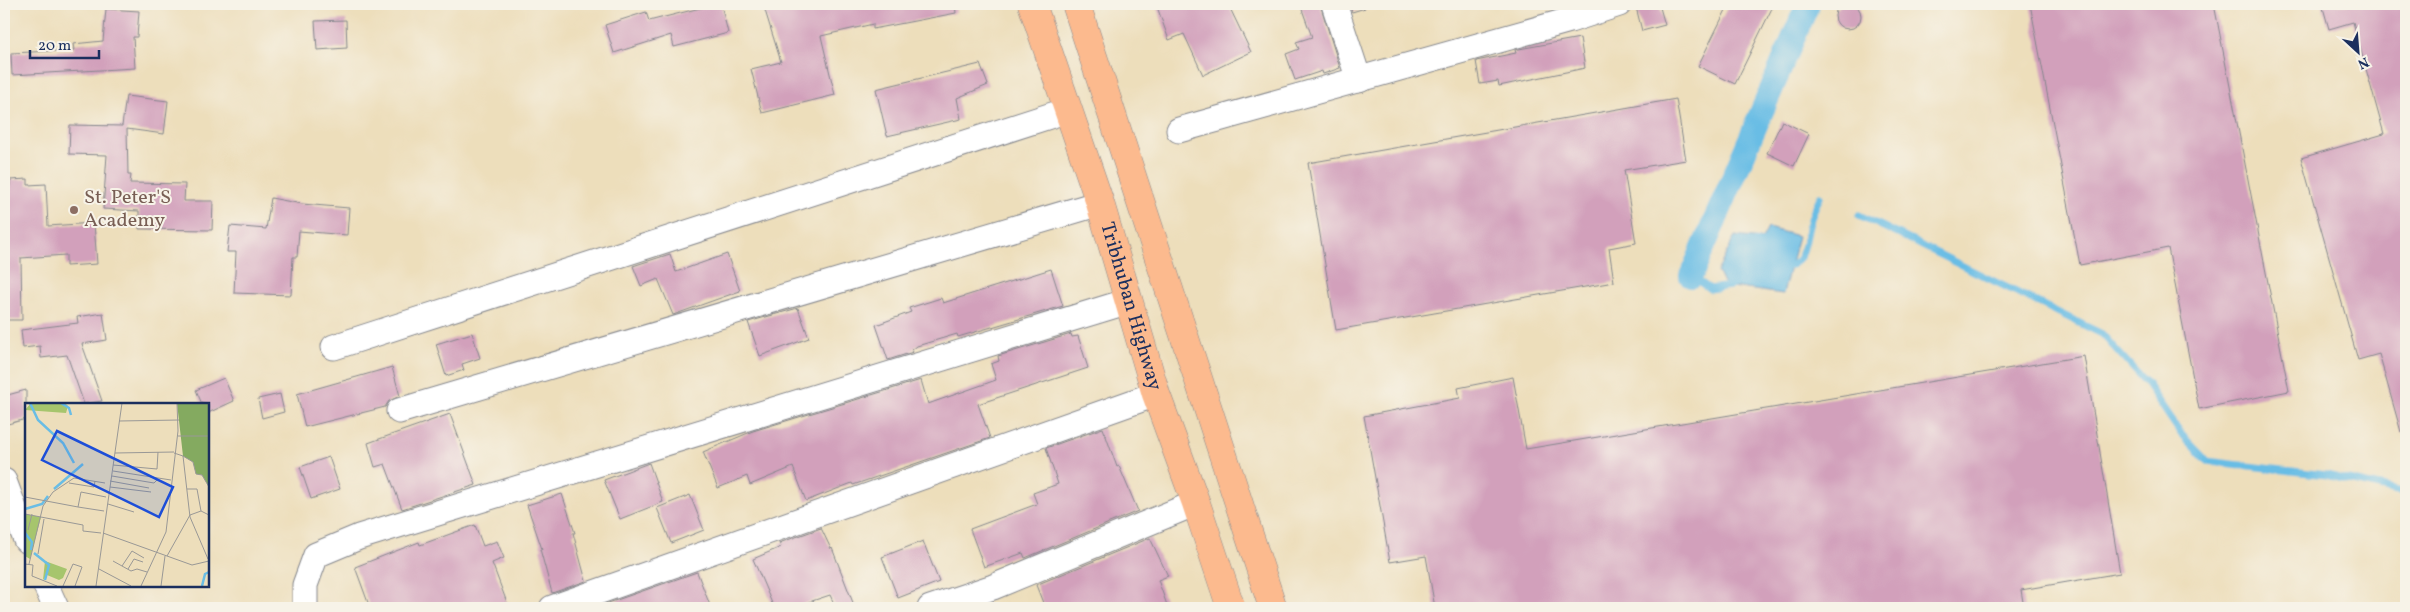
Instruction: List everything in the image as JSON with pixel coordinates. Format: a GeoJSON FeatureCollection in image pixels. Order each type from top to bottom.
{"type":"FeatureCollection","features":[{"type":"Feature","properties":{"kind":"highway","name":"Tribhuban Highway"},"geometry":{"type":"LineString","coordinates":[[1032,4],[1100,203],[1156,394],[1196,503],[1231,608]]}},
{"type":"Feature","properties":{"kind":"highway","name":"Tribhuban Highway"},"geometry":{"type":"LineString","coordinates":[[1076,4],[1273,608]]}},
{"type":"Feature","properties":{"kind":"street"},"geometry":{"type":"LineString","coordinates":[[1334,4],[1359,80]]}},
{"type":"Feature","properties":{"kind":"street"},"geometry":{"type":"LineString","coordinates":[[1179,130],[1619,4]]}},
{"type":"Feature","properties":{"kind":"street"},"geometry":{"type":"LineString","coordinates":[[334,347],[1068,110]]}},
{"type":"Feature","properties":{"kind":"street"},"geometry":{"type":"LineString","coordinates":[[399,411],[1100,203]]}},
{"type":"Feature","properties":{"kind":"street"},"geometry":{"type":"LineString","coordinates":[[305,608],[305,585],[316,555],[359,537],[1128,301]]}},
{"type":"Feature","properties":{"kind":"street"},"geometry":{"type":"LineString","coordinates":[[552,608],[1156,394]]}},
{"type":"Feature","properties":{"kind":"street"},"geometry":{"type":"LineString","coordinates":[[4,481],[25,537]]}},
{"type":"Feature","properties":{"kind":"street"},"geometry":{"type":"LineString","coordinates":[[930,608],[993,587],[1196,503]]}},
{"type":"Feature","properties":{"kind":"street"},"geometry":{"type":"LineString","coordinates":[[46,587],[56,608]]}},
{"type":"Feature","properties":{"kind":"water"},"geometry":{"type":"Polygon","coordinates":[[[1768,228],[1798,236],[1783,294],[1725,286],[1717,272],[1735,236],[1762,239],[1768,228]]]}},
{"type":"Feature","properties":{"kind":"building"},"geometry":{"type":"Polygon","coordinates":[[[1848,3],[1857,7],[1861,16],[1857,25],[1848,29],[1839,25],[1835,16],[1839,7],[1848,3]]]}},
{"type":"Feature","properties":{"kind":"building"},"geometry":{"type":"Polygon","coordinates":[[[721,4],[728,33],[674,47],[671,35],[614,53],[605,25],[646,12],[649,21],[721,4]]]}},
{"type":"Feature","properties":{"kind":"building"},"geometry":{"type":"Polygon","coordinates":[[[763,4],[955,4],[956,13],[873,29],[873,24],[821,36],[835,95],[762,113],[751,69],[781,62],[763,4]]]}},
{"type":"Feature","properties":{"kind":"building"},"geometry":{"type":"Polygon","coordinates":[[[1156,4],[1228,4],[1251,52],[1203,75],[1184,34],[1169,40],[1156,4]]]}},
{"type":"Feature","properties":{"kind":"building"},"geometry":{"type":"Polygon","coordinates":[[[1300,4],[1320,4],[1340,68],[1323,74],[1322,71],[1295,80],[1286,54],[1299,49],[1296,42],[1312,37],[1300,4]]]}},
{"type":"Feature","properties":{"kind":"building"},"geometry":{"type":"Polygon","coordinates":[[[1349,4],[1365,4],[1365,8],[1352,12],[1349,4]]]}},
{"type":"Feature","properties":{"kind":"building"},"geometry":{"type":"Polygon","coordinates":[[[1659,4],[1665,25],[1642,31],[1636,7],[1659,4]]]}},
{"type":"Feature","properties":{"kind":"building"},"geometry":{"type":"Polygon","coordinates":[[[1729,4],[1774,4],[1735,84],[1698,66],[1729,4]]]}},
{"type":"Feature","properties":{"kind":"building"},"geometry":{"type":"Polygon","coordinates":[[[2030,4],[2214,4],[2289,391],[2199,409],[2168,248],[2080,265],[2030,4]]]}},
{"type":"Feature","properties":{"kind":"building"},"geometry":{"type":"Polygon","coordinates":[[[2322,4],[2406,4],[2406,431],[2401,432],[2379,354],[2358,360],[2301,158],[2384,134],[2353,22],[2329,29],[2322,4]]]}},
{"type":"Feature","properties":{"kind":"building"},"geometry":{"type":"Polygon","coordinates":[[[106,9],[139,11],[137,37],[133,37],[135,68],[12,75],[11,53],[74,50],[73,44],[103,41],[106,9]]]}},
{"type":"Feature","properties":{"kind":"building"},"geometry":{"type":"Polygon","coordinates":[[[346,20],[347,48],[317,50],[315,21],[346,20]]]}},
{"type":"Feature","properties":{"kind":"building"},"geometry":{"type":"Polygon","coordinates":[[[1580,38],[1585,68],[1499,86],[1498,81],[1480,84],[1476,61],[1516,53],[1515,50],[1519,49],[1580,38]]]}},
{"type":"Feature","properties":{"kind":"building"},"geometry":{"type":"Polygon","coordinates":[[[980,64],[988,85],[957,98],[961,119],[887,136],[876,89],[980,64]]]}},
{"type":"Feature","properties":{"kind":"building"},"geometry":{"type":"Polygon","coordinates":[[[126,96],[168,101],[164,134],[127,129],[128,175],[131,175],[130,183],[185,184],[184,201],[213,201],[212,230],[139,229],[139,211],[103,209],[107,155],[69,154],[70,125],[122,126],[126,96]]]}},
{"type":"Feature","properties":{"kind":"building"},"geometry":{"type":"Polygon","coordinates":[[[1676,99],[1686,160],[1624,170],[1636,243],[1609,248],[1614,282],[1336,330],[1308,163],[1676,99]]]}},
{"type":"Feature","properties":{"kind":"building"},"geometry":{"type":"Polygon","coordinates":[[[1782,121],[1809,134],[1794,166],[1767,153],[1782,121]]]}},
{"type":"Feature","properties":{"kind":"building"},"geometry":{"type":"Polygon","coordinates":[[[28,179],[28,185],[46,184],[48,226],[94,223],[97,264],[66,266],[66,255],[21,258],[22,320],[4,320],[4,186],[10,186],[10,180],[28,179]]]}},
{"type":"Feature","properties":{"kind":"building"},"geometry":{"type":"Polygon","coordinates":[[[271,198],[302,204],[349,208],[347,235],[299,231],[297,257],[293,257],[291,295],[234,293],[236,252],[227,252],[230,226],[266,229],[271,198]]]}},
{"type":"Feature","properties":{"kind":"building"},"geometry":{"type":"Polygon","coordinates":[[[670,254],[676,272],[727,254],[740,291],[673,315],[658,279],[641,286],[633,266],[670,254]]]}},
{"type":"Feature","properties":{"kind":"building"},"geometry":{"type":"Polygon","coordinates":[[[1051,269],[1063,306],[958,337],[957,334],[917,346],[912,350],[913,352],[888,360],[876,325],[911,312],[909,308],[941,298],[943,303],[1051,269]]]}},
{"type":"Feature","properties":{"kind":"building"},"geometry":{"type":"Polygon","coordinates":[[[798,308],[809,338],[760,356],[748,322],[798,308]]]}},
{"type":"Feature","properties":{"kind":"building"},"geometry":{"type":"Polygon","coordinates":[[[103,313],[107,340],[82,344],[102,401],[84,403],[67,355],[41,358],[40,346],[23,348],[21,330],[78,323],[77,317],[103,313]]]}},
{"type":"Feature","properties":{"kind":"building"},"geometry":{"type":"Polygon","coordinates":[[[472,333],[480,358],[462,364],[464,370],[446,376],[436,344],[472,333]]]}},
{"type":"Feature","properties":{"kind":"building"},"geometry":{"type":"Polygon","coordinates":[[[1071,334],[1072,337],[1078,336],[1088,368],[978,404],[990,438],[853,485],[852,483],[806,501],[793,467],[750,485],[747,476],[718,488],[703,452],[753,431],[921,380],[928,404],[996,380],[991,364],[999,361],[998,356],[1071,334]]]}},
{"type":"Feature","properties":{"kind":"building"},"geometry":{"type":"Polygon","coordinates":[[[2084,356],[2120,573],[2021,590],[2024,608],[1435,608],[1426,556],[1390,562],[1364,416],[1460,398],[1458,388],[1513,377],[1526,449],[2084,356]]]}},
{"type":"Feature","properties":{"kind":"building"},"geometry":{"type":"Polygon","coordinates":[[[392,367],[400,396],[389,401],[385,407],[305,427],[297,394],[392,367]]]}},
{"type":"Feature","properties":{"kind":"building"},"geometry":{"type":"Polygon","coordinates":[[[224,378],[234,401],[209,413],[209,403],[202,403],[196,390],[224,378]]]}},
{"type":"Feature","properties":{"kind":"building"},"geometry":{"type":"Polygon","coordinates":[[[26,390],[25,419],[4,425],[4,396],[26,390]]]}},
{"type":"Feature","properties":{"kind":"building"},"geometry":{"type":"Polygon","coordinates":[[[280,394],[284,412],[262,418],[258,399],[280,394]]]}},
{"type":"Feature","properties":{"kind":"building"},"geometry":{"type":"Polygon","coordinates":[[[450,414],[476,485],[402,509],[385,464],[375,467],[368,443],[450,414]]]}},
{"type":"Feature","properties":{"kind":"building"},"geometry":{"type":"Polygon","coordinates":[[[1103,428],[1117,467],[1119,466],[1138,511],[1025,558],[1023,553],[984,567],[970,529],[1037,504],[1033,493],[1058,484],[1046,448],[1103,428]]]}},
{"type":"Feature","properties":{"kind":"building"},"geometry":{"type":"Polygon","coordinates":[[[329,457],[340,489],[311,499],[300,467],[329,457]]]}},
{"type":"Feature","properties":{"kind":"building"},"geometry":{"type":"Polygon","coordinates":[[[649,463],[663,502],[620,519],[604,480],[649,463]]]}},
{"type":"Feature","properties":{"kind":"building"},"geometry":{"type":"Polygon","coordinates":[[[562,494],[575,533],[573,533],[586,581],[552,593],[540,549],[542,549],[527,505],[562,494]]]}},
{"type":"Feature","properties":{"kind":"building"},"geometry":{"type":"Polygon","coordinates":[[[690,495],[704,530],[671,543],[657,508],[690,495]]]}},
{"type":"Feature","properties":{"kind":"building"},"geometry":{"type":"Polygon","coordinates":[[[475,525],[483,546],[497,541],[504,558],[492,563],[509,608],[370,608],[355,567],[419,542],[420,545],[475,525]]]}},
{"type":"Feature","properties":{"kind":"building"},"geometry":{"type":"Polygon","coordinates":[[[821,528],[832,548],[855,608],[836,608],[830,595],[791,608],[774,608],[753,559],[781,547],[779,543],[821,528]]]}},
{"type":"Feature","properties":{"kind":"building"},"geometry":{"type":"Polygon","coordinates":[[[1150,538],[1168,576],[1158,580],[1168,608],[1045,608],[1036,585],[1150,538]]]}},
{"type":"Feature","properties":{"kind":"building"},"geometry":{"type":"Polygon","coordinates":[[[923,541],[939,582],[898,598],[882,557],[923,541]]]}},
{"type":"Feature","properties":{"kind":"building"},"geometry":{"type":"Polygon","coordinates":[[[697,572],[711,608],[594,608],[697,572]]]}},
{"type":"Feature","properties":{"kind":"waterway"},"geometry":{"type":"LineString","coordinates":[[1691,276],[1808,4]]}},
{"type":"Feature","properties":{"kind":"waterway"},"geometry":{"type":"LineString","coordinates":[[1782,268],[1797,262],[1801,256],[1812,216],[1820,197]]}},
{"type":"Feature","properties":{"kind":"waterway"},"geometry":{"type":"LineString","coordinates":[[1859,215],[2102,334],[2147,384],[2181,434],[2207,461],[2326,475],[2406,493]]}},
{"type":"Feature","properties":{"kind":"waterway"},"geometry":{"type":"LineString","coordinates":[[1691,276],[1710,289],[1730,286],[1737,281]]}},
{"type":"Feature","properties":{"kind":"place","name":"St. Peter'S Academy"},"geometry":{"type":"Point","coordinates":[74,210]}}]}
